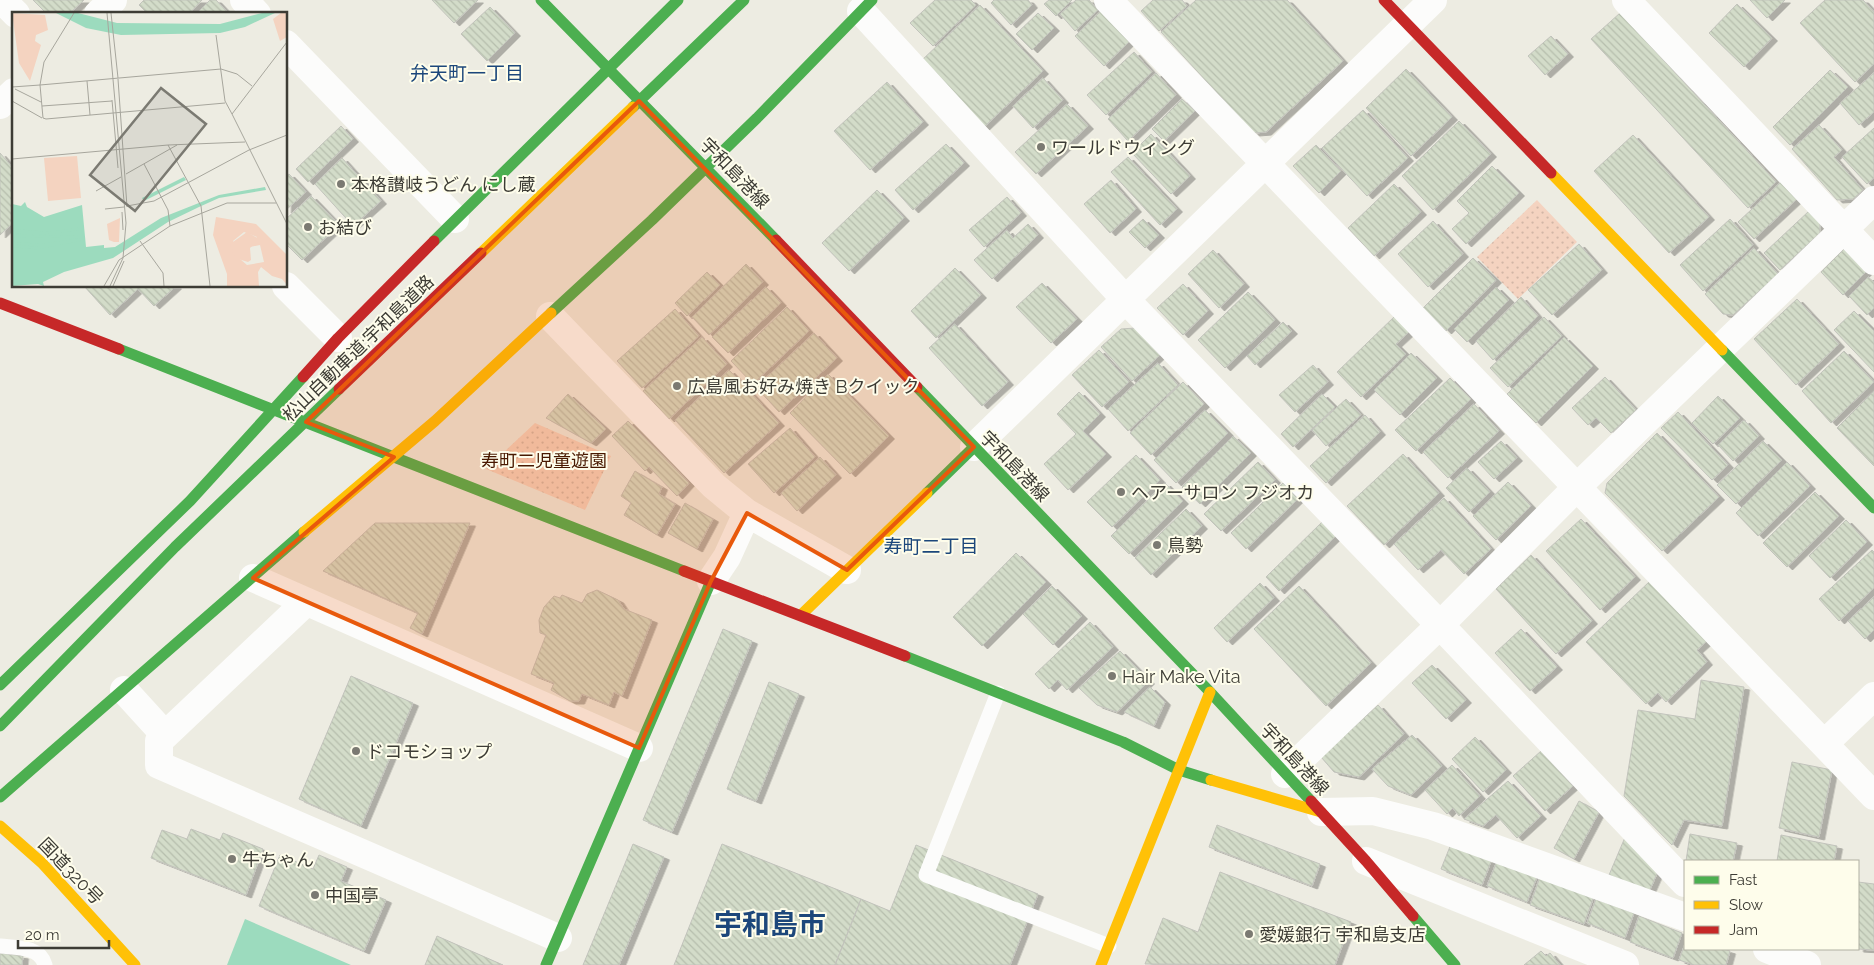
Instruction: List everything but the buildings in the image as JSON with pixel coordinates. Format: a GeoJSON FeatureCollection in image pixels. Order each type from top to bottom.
{"type":"FeatureCollection","features":[{"type":"Feature","properties":{"kind":"main road","name":"宇和島港線"},"geometry":{"type":"LineString","coordinates":[[540,0],[706,167],[1210,692],[1366,861],[1455,965]]}},
{"type":"Feature","properties":{"kind":"main road"},"geometry":{"type":"LineString","coordinates":[[0,685],[190,500],[338,338],[455,219],[678,0]]}},
{"type":"Feature","properties":{"kind":"main road","name":"松山自動車道;宇和島道路"},"geometry":{"type":"LineString","coordinates":[[0,726],[175,547],[744,0]]}},
{"type":"Feature","properties":{"kind":"main road"},"geometry":{"type":"LineString","coordinates":[[1384,0],[1722,348],[1874,508]]}},
{"type":"Feature","properties":{"kind":"main road"},"geometry":{"type":"LineString","coordinates":[[0,797],[348,494],[443,415],[706,167],[866,6]]}},
{"type":"Feature","properties":{"kind":"main road"},"geometry":{"type":"LineString","coordinates":[[0,303],[1123,742],[1179,770],[1322,812]]}},
{"type":"Feature","properties":{"kind":"main road"},"geometry":{"type":"LineString","coordinates":[[801,615],[974,447]]}},
{"type":"Feature","properties":{"kind":"main road"},"geometry":{"type":"LineString","coordinates":[[546,965],[711,581]]}},
{"type":"Feature","properties":{"kind":"main road"},"geometry":{"type":"LineString","coordinates":[[1101,965],[1210,692]]}},
{"type":"Feature","properties":{"kind":"main road","name":"国道320号"},"geometry":{"type":"LineString","coordinates":[[0,826],[42,863],[135,965]]}},
{"type":"Feature","properties":{"kind":"street"},"geometry":{"type":"LineString","coordinates":[[2,0],[14,12]]}},
{"type":"Feature","properties":{"kind":"street"},"geometry":{"type":"LineString","coordinates":[[100,12],[113,0]]}},
{"type":"Feature","properties":{"kind":"street"},"geometry":{"type":"LineString","coordinates":[[244,0],[256,12]]}},
{"type":"Feature","properties":{"kind":"street"},"geometry":{"type":"LineString","coordinates":[[1108,0],[1874,796]]}},
{"type":"Feature","properties":{"kind":"street"},"geometry":{"type":"LineString","coordinates":[[974,447],[1433,0]]}},
{"type":"Feature","properties":{"kind":"street"},"geometry":{"type":"LineString","coordinates":[[1626,0],[1874,261]]}},
{"type":"Feature","properties":{"kind":"street"},"geometry":{"type":"LineString","coordinates":[[866,6],[1125,299],[1440,625],[1684,882]]}},
{"type":"Feature","properties":{"kind":"street"},"geometry":{"type":"LineString","coordinates":[[288,46],[455,219]]}},
{"type":"Feature","properties":{"kind":"street"},"geometry":{"type":"LineString","coordinates":[[0,105],[12,94]]}},
{"type":"Feature","properties":{"kind":"street"},"geometry":{"type":"LineString","coordinates":[[1285,774],[1440,625],[1577,487],[1874,200]]}},
{"type":"Feature","properties":{"kind":"street"},"geometry":{"type":"LineString","coordinates":[[288,288],[338,338]]}},
{"type":"Feature","properties":{"kind":"street"},"geometry":{"type":"LineString","coordinates":[[550,316],[714,486],[748,513],[847,570]]}},
{"type":"Feature","properties":{"kind":"street"},"geometry":{"type":"LineString","coordinates":[[711,581],[727,557],[748,513]]}},
{"type":"Feature","properties":{"kind":"street"},"geometry":{"type":"LineString","coordinates":[[253,578],[638,748]]}},
{"type":"Feature","properties":{"kind":"street"},"geometry":{"type":"LineString","coordinates":[[306,602],[159,740],[159,765],[558,938]]}},
{"type":"Feature","properties":{"kind":"street"},"geometry":{"type":"LineString","coordinates":[[124,690],[165,735]]}},
{"type":"Feature","properties":{"kind":"street"},"geometry":{"type":"LineString","coordinates":[[1824,744],[1874,696]]}},
{"type":"Feature","properties":{"kind":"street"},"geometry":{"type":"LineString","coordinates":[[1322,812],[1373,811],[1433,826],[1684,917]]}},
{"type":"Feature","properties":{"kind":"street"},"geometry":{"type":"LineString","coordinates":[[1366,861],[1625,965]]}},
{"type":"Feature","properties":{"kind":"street"},"geometry":{"type":"LineString","coordinates":[[1770,950],[1807,965]]}},
{"type":"Feature","properties":{"kind":"lane"},"geometry":{"type":"LineString","coordinates":[[998,693],[926,874],[1109,946]]}},
{"type":"Feature","properties":{"kind":"lane"},"geometry":{"type":"LineString","coordinates":[[0,946],[33,950],[39,953],[45,965]]}},
{"type":"Feature","properties":{"kind":"highlighted area"},"geometry":{"type":"Polygon","coordinates":[[[639,101],[974,447],[847,570],[747,513],[711,581],[639,748],[253,578],[394,457],[306,422],[639,101]]]}},
{"type":"Feature","properties":{"kind":"green space"},"geometry":{"type":"Polygon","coordinates":[[[1537,200],[1577,242],[1518,299],[1477,257],[1537,200]]]}},
{"type":"Feature","properties":{"kind":"green space","name":"寿町二児童遊園"},"geometry":{"type":"Polygon","coordinates":[[[535,423],[611,456],[585,510],[486,469],[535,423]]]}},
{"type":"Feature","properties":{"kind":"shaded area"},"geometry":{"type":"Polygon","coordinates":[[[245,919],[351,965],[227,965],[245,919]]]}},
{"type":"Feature","properties":{"kind":"traffic: fast"},"geometry":{"type":"LineString","coordinates":[[541,0],[776,240]]}},
{"type":"Feature","properties":{"kind":"traffic: fast"},"geometry":{"type":"LineString","coordinates":[[434,241],[678,0]]}},
{"type":"Feature","properties":{"kind":"traffic: fast"},"geometry":{"type":"LineString","coordinates":[[633,107],[744,0]]}},
{"type":"Feature","properties":{"kind":"traffic: fast"},"geometry":{"type":"LineString","coordinates":[[551,313],[652,220],[757,118],[872,0]]}},
{"type":"Feature","properties":{"kind":"traffic: fast"},"geometry":{"type":"LineString","coordinates":[[119,349],[684,571]]}},
{"type":"Feature","properties":{"kind":"traffic: fast"},"geometry":{"type":"LineString","coordinates":[[1722,350],[1874,508]]}},
{"type":"Feature","properties":{"kind":"traffic: fast"},"geometry":{"type":"LineString","coordinates":[[0,685],[190,501],[303,377]]}},
{"type":"Feature","properties":{"kind":"traffic: fast"},"geometry":{"type":"LineString","coordinates":[[917,387],[1210,692],[1311,801]]}},
{"type":"Feature","properties":{"kind":"traffic: fast"},"geometry":{"type":"LineString","coordinates":[[0,726],[175,547],[339,389]]}},
{"type":"Feature","properties":{"kind":"traffic: fast"},"geometry":{"type":"LineString","coordinates":[[927,493],[974,447]]}},
{"type":"Feature","properties":{"kind":"traffic: fast"},"geometry":{"type":"LineString","coordinates":[[0,797],[304,532]]}},
{"type":"Feature","properties":{"kind":"traffic: fast"},"geometry":{"type":"LineString","coordinates":[[546,965],[711,581]]}},
{"type":"Feature","properties":{"kind":"traffic: fast"},"geometry":{"type":"LineString","coordinates":[[905,656],[1123,742],[1179,770],[1211,780]]}},
{"type":"Feature","properties":{"kind":"traffic: fast"},"geometry":{"type":"LineString","coordinates":[[1413,916],[1455,965]]}},
{"type":"Feature","properties":{"kind":"traffic: slow"},"geometry":{"type":"LineString","coordinates":[[481,253],[633,107]]}},
{"type":"Feature","properties":{"kind":"traffic: slow"},"geometry":{"type":"LineString","coordinates":[[1551,173],[1722,350]]}},
{"type":"Feature","properties":{"kind":"traffic: slow"},"geometry":{"type":"LineString","coordinates":[[304,532],[435,421],[551,313]]}},
{"type":"Feature","properties":{"kind":"traffic: slow"},"geometry":{"type":"LineString","coordinates":[[801,615],[927,493]]}},
{"type":"Feature","properties":{"kind":"traffic: slow"},"geometry":{"type":"LineString","coordinates":[[1101,965],[1210,692]]}},
{"type":"Feature","properties":{"kind":"traffic: slow"},"geometry":{"type":"LineString","coordinates":[[1211,780],[1321,812]]}},
{"type":"Feature","properties":{"kind":"traffic: slow"},"geometry":{"type":"LineString","coordinates":[[0,826],[42,863],[135,965]]}},
{"type":"Feature","properties":{"kind":"traffic: jam"},"geometry":{"type":"LineString","coordinates":[[1384,0],[1551,173]]}},
{"type":"Feature","properties":{"kind":"traffic: jam"},"geometry":{"type":"LineString","coordinates":[[776,240],[917,387]]}},
{"type":"Feature","properties":{"kind":"traffic: jam"},"geometry":{"type":"LineString","coordinates":[[303,377],[338,338],[434,241]]}},
{"type":"Feature","properties":{"kind":"traffic: jam"},"geometry":{"type":"LineString","coordinates":[[339,389],[481,253]]}},
{"type":"Feature","properties":{"kind":"traffic: jam"},"geometry":{"type":"LineString","coordinates":[[0,303],[119,349]]}},
{"type":"Feature","properties":{"kind":"traffic: jam"},"geometry":{"type":"LineString","coordinates":[[684,571],[905,656]]}},
{"type":"Feature","properties":{"kind":"traffic: jam"},"geometry":{"type":"LineString","coordinates":[[1311,801],[1413,916]]}},
{"type":"Feature","properties":{"kind":"place","name":"ワールドウィング"},"geometry":{"type":"Point","coordinates":[1041,147]}},
{"type":"Feature","properties":{"kind":"place","name":"本格讃岐うどん にし蔵"},"geometry":{"type":"Point","coordinates":[341,184]}},
{"type":"Feature","properties":{"kind":"place","name":"お結び"},"geometry":{"type":"Point","coordinates":[308,227]}},
{"type":"Feature","properties":{"kind":"place","name":"広島風お好み焼き Bクイック"},"geometry":{"type":"Point","coordinates":[677,386]}},
{"type":"Feature","properties":{"kind":"place","name":"ヘアーサロン フジオカ"},"geometry":{"type":"Point","coordinates":[1121,492]}},
{"type":"Feature","properties":{"kind":"place","name":"鳥勢"},"geometry":{"type":"Point","coordinates":[1157,545]}},
{"type":"Feature","properties":{"kind":"place","name":"Hair Make Vita"},"geometry":{"type":"Point","coordinates":[1112,676]}},
{"type":"Feature","properties":{"kind":"place","name":"ドコモショップ"},"geometry":{"type":"Point","coordinates":[356,751]}},
{"type":"Feature","properties":{"kind":"place","name":"牛ちゃん"},"geometry":{"type":"Point","coordinates":[232,859]}},
{"type":"Feature","properties":{"kind":"place","name":"中国亭"},"geometry":{"type":"Point","coordinates":[315,895]}},
{"type":"Feature","properties":{"kind":"place","name":"愛媛銀行 宇和島支店"},"geometry":{"type":"Point","coordinates":[1249,934]}},
{"type":"Feature","properties":{"kind":"district","name":"弁天町一丁目"},"geometry":{"type":"Point","coordinates":[467,73]}},
{"type":"Feature","properties":{"kind":"district","name":"寿町二丁目"},"geometry":{"type":"Point","coordinates":[931,546]}},
{"type":"Feature","properties":{"kind":"district","name":"宇和島市"},"geometry":{"type":"Point","coordinates":[770,924]}}]}
